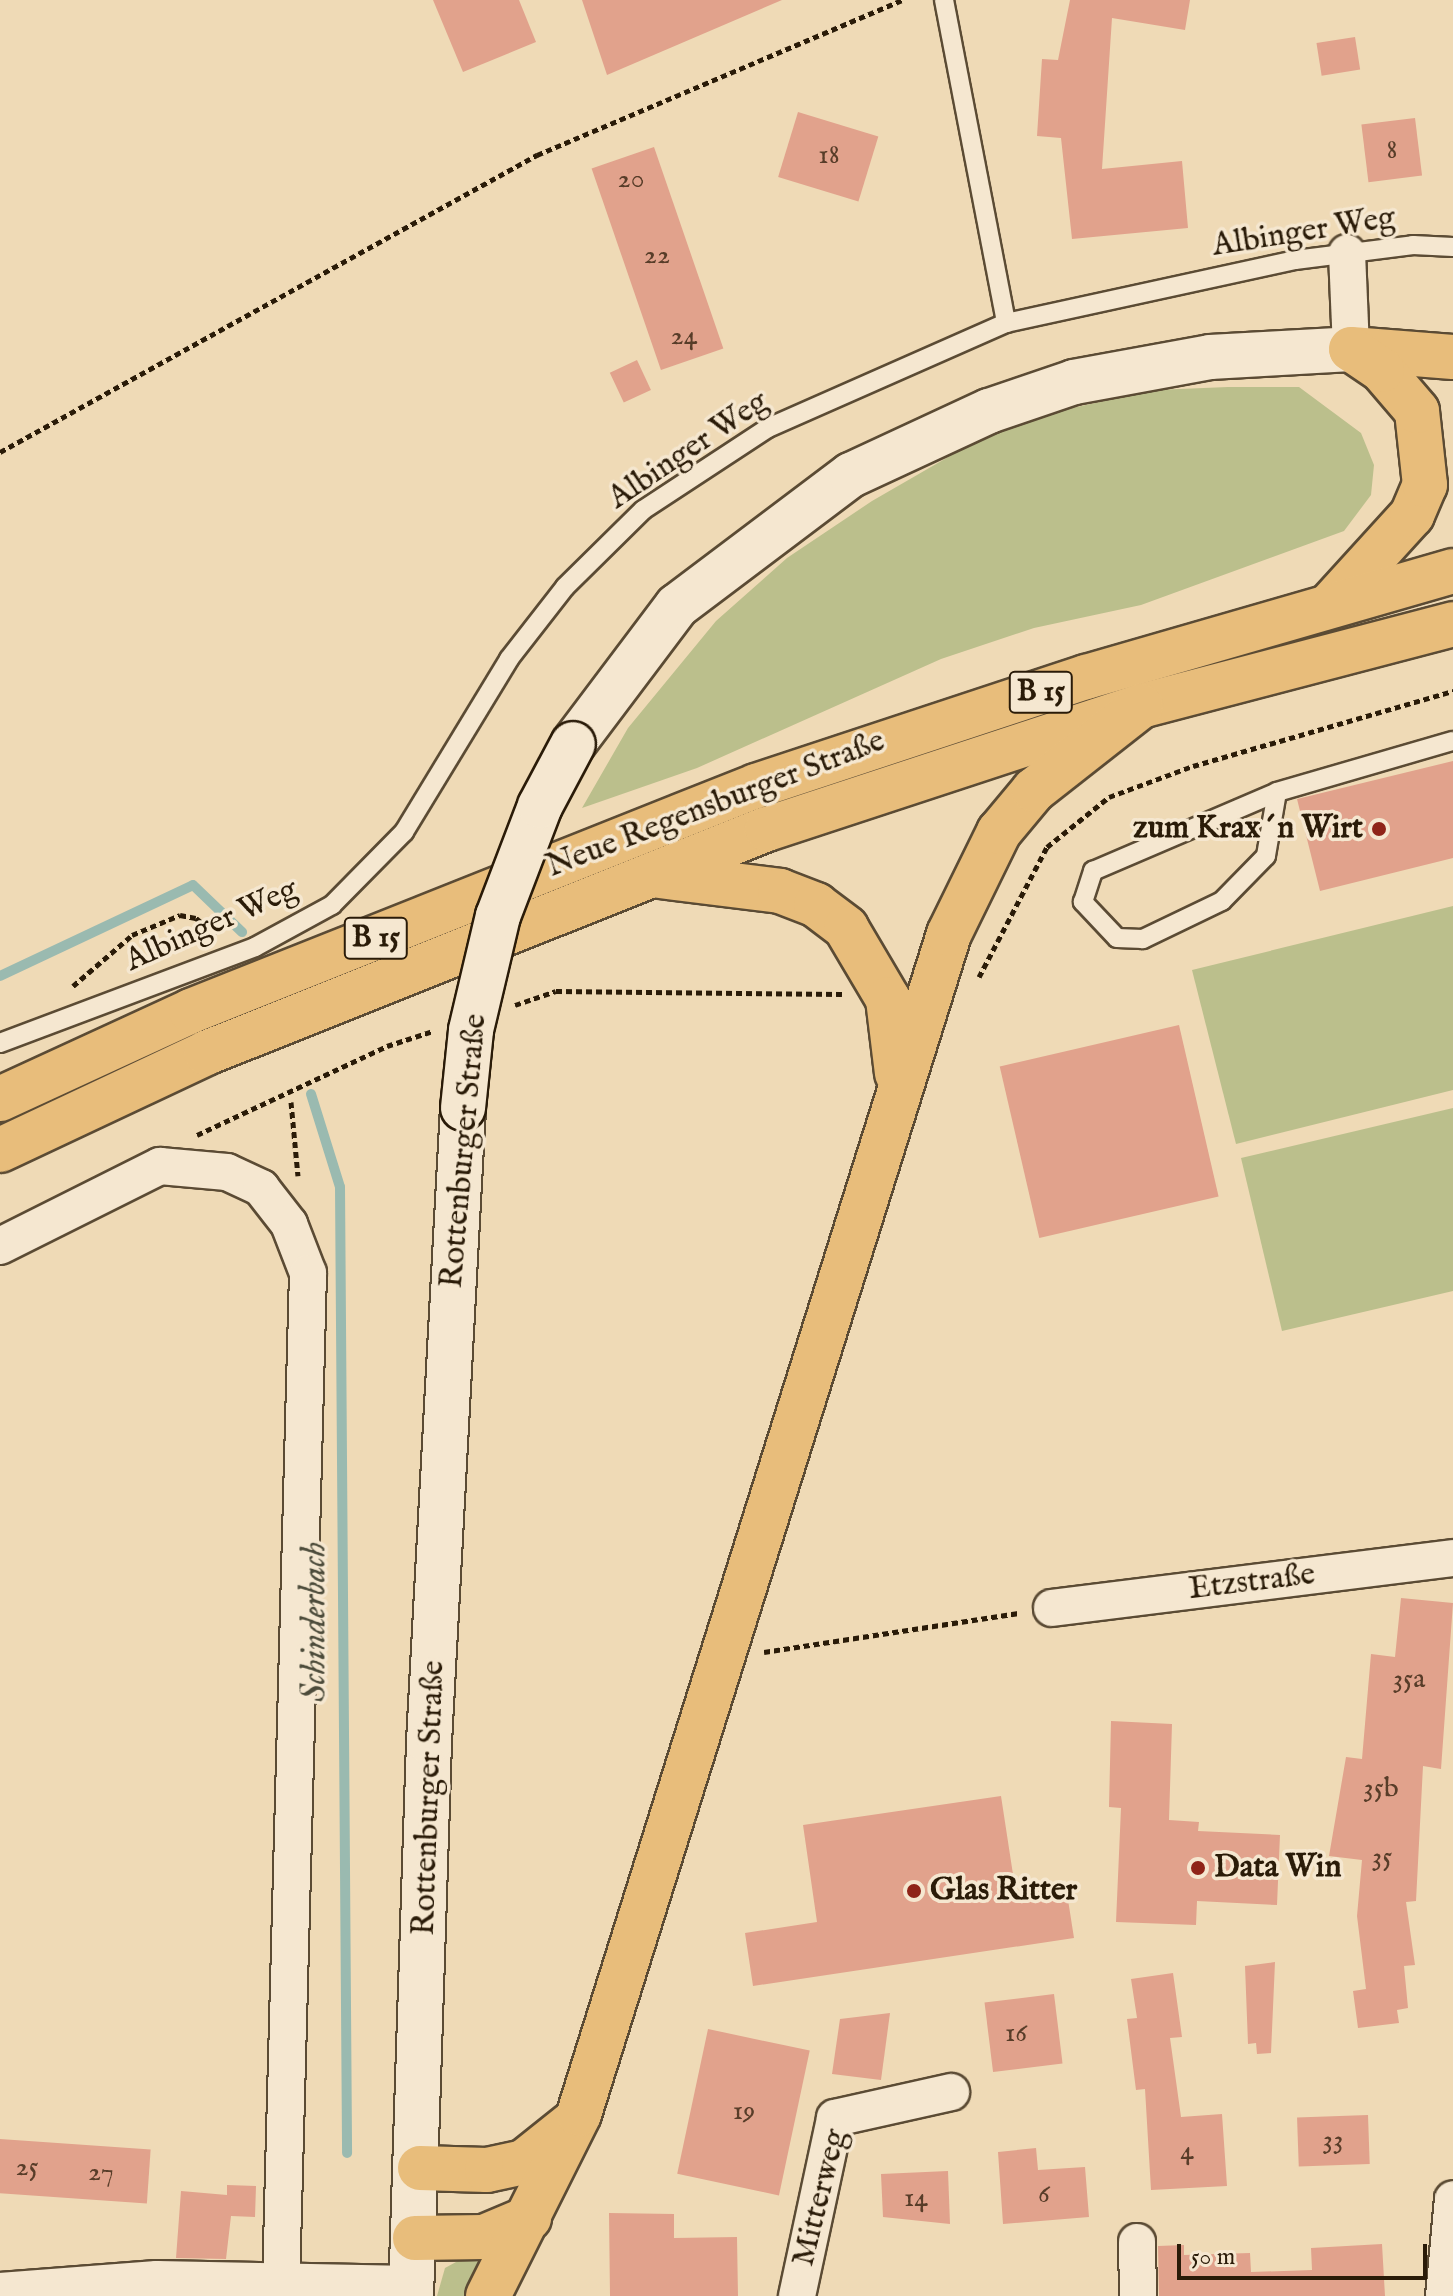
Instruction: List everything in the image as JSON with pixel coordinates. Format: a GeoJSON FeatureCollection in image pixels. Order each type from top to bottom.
{"type":"FeatureCollection","features":[{"type":"Feature","properties":{"kind":"highway"},"geometry":{"type":"LineString","coordinates":[[1351,349],[1453,357]]}},
{"type":"Feature","properties":{"kind":"highway"},"geometry":{"type":"LineString","coordinates":[[1329,606],[1412,515],[1425,485],[1417,411],[1382,370],[1351,349]]}},
{"type":"Feature","properties":{"kind":"highway","name":"Neue Regensburger Straße"},"geometry":{"type":"LineString","coordinates":[[0,1099],[191,1011],[756,786],[912,731],[1453,571]]}},
{"type":"Feature","properties":{"kind":"highway","name":"B 15"},"geometry":{"type":"LineString","coordinates":[[0,1150],[206,1053],[645,874],[1141,706],[1453,624]]}},
{"type":"Feature","properties":{"kind":"highway"},"geometry":{"type":"LineString","coordinates":[[488,2296],[579,2114],[949,934],[999,832],[1034,790],[1141,706]]}},
{"type":"Feature","properties":{"kind":"highway"},"geometry":{"type":"LineString","coordinates":[[645,874],[780,891],[816,905],[846,928],[888,999],[899,1094]]}},
{"type":"Feature","properties":{"kind":"highway"},"geometry":{"type":"LineString","coordinates":[[420,2168],[487,2170],[524,2162],[557,2140],[579,2114]]}},
{"type":"Feature","properties":{"kind":"highway"},"geometry":{"type":"LineString","coordinates":[[415,2238],[484,2237],[529,2218]]}},
{"type":"Feature","properties":{"kind":"street"},"geometry":{"type":"LineString","coordinates":[[1347,253],[1351,349]]}},
{"type":"Feature","properties":{"kind":"street","name":"Rottenburger Straße"},"geometry":{"type":"LineString","coordinates":[[412,2290],[420,2168],[429,1742],[463,1108],[471,1030],[498,916],[540,806],[573,744],[677,606],[851,475],[989,411],[1074,382],[1210,357],[1351,349]]}},
{"type":"Feature","properties":{"kind":"street"},"geometry":{"type":"LineString","coordinates":[[0,1246],[160,1166],[227,1172],[261,1188],[289,1224],[308,1273],[281,2283]]}},
{"type":"Feature","properties":{"kind":"street","name":"Etzstraße"},"geometry":{"type":"LineString","coordinates":[[1052,1608],[1453,1558]]}},
{"type":"Feature","properties":{"kind":"street","name":"Mitterweg"},"geometry":{"type":"LineString","coordinates":[[797,2296],[835,2118],[951,2092]]}},
{"type":"Feature","properties":{"kind":"street"},"geometry":{"type":"LineString","coordinates":[[1444,2296],[1453,2199]]}},
{"type":"Feature","properties":{"kind":"street"},"geometry":{"type":"LineString","coordinates":[[1137,2242],[1138,2296]]}},
{"type":"Feature","properties":{"kind":"street"},"geometry":{"type":"LineString","coordinates":[[0,2291],[281,2283],[412,2290]]}},
{"type":"Feature","properties":{"kind":"lane"},"geometry":{"type":"LineString","coordinates":[[944,0],[1006,323]]}},
{"type":"Feature","properties":{"kind":"lane","name":"Albinger Weg"},"geometry":{"type":"LineString","coordinates":[[0,1043],[255,947],[332,905],[404,832],[509,659],[565,587],[643,510],[768,428],[1006,323],[1347,253],[1413,245],[1453,247]]}},
{"type":"Feature","properties":{"kind":"lane"},"geometry":{"type":"LineString","coordinates":[[1277,792],[1266,856],[1222,901],[1143,939],[1117,938],[1083,902],[1093,871],[1277,792],[1453,741]]}},
{"type":"Feature","properties":{"kind":"path"},"geometry":{"type":"LineString","coordinates":[[0,452],[537,155],[903,0]]}},
{"type":"Feature","properties":{"kind":"path"},"geometry":{"type":"LineString","coordinates":[[971,988],[1047,847],[1109,797],[1193,766],[1453,691]]}},
{"type":"Feature","properties":{"kind":"path"},"geometry":{"type":"LineString","coordinates":[[56,1021],[85,971],[132,935],[180,915],[209,926],[225,945]]}},
{"type":"Feature","properties":{"kind":"path"},"geometry":{"type":"LineString","coordinates":[[289,1224],[301,1215],[291,1102]]}},
{"type":"Feature","properties":{"kind":"path"},"geometry":{"type":"LineString","coordinates":[[764,1638],[759,1653],[1052,1608]]}},
{"type":"Feature","properties":{"kind":"green space"},"geometry":{"type":"Polygon","coordinates":[[[1299,387],[1361,433],[1374,465],[1371,495],[1344,531],[1141,605],[1034,628],[941,659],[697,768],[582,808],[628,728],[716,621],[787,558],[872,501],[969,445],[1049,413],[1155,390],[1299,387]]]}},
{"type":"Feature","properties":{"kind":"green space"},"geometry":{"type":"Polygon","coordinates":[[[1453,906],[1453,1090],[1236,1144],[1192,970],[1453,906]]]}},
{"type":"Feature","properties":{"kind":"green space"},"geometry":{"type":"Polygon","coordinates":[[[1453,1108],[1453,1291],[1282,1331],[1241,1158],[1453,1108]]]}},
{"type":"Feature","properties":{"kind":"green space"},"geometry":{"type":"Polygon","coordinates":[[[467,2256],[483,2257],[468,2296],[437,2296],[445,2268],[467,2256]]]}},
{"type":"Feature","properties":{"kind":"building"},"geometry":{"type":"Polygon","coordinates":[[[433,0],[519,0],[536,42],[463,72],[433,0]]]}},
{"type":"Feature","properties":{"kind":"building"},"geometry":{"type":"Polygon","coordinates":[[[582,0],[782,0],[607,75],[582,0]]]}},
{"type":"Feature","properties":{"kind":"building"},"geometry":{"type":"Polygon","coordinates":[[[1070,0],[1190,0],[1185,30],[1112,18],[1102,169],[1182,161],[1188,228],[1072,239],[1061,138],[1037,136],[1042,59],[1058,60],[1070,0]]]}},
{"type":"Feature","properties":{"kind":"building"},"geometry":{"type":"Polygon","coordinates":[[[1355,37],[1360,70],[1322,76],[1316,43],[1355,37]]]}},
{"type":"Feature","properties":{"kind":"building"},"geometry":{"type":"Polygon","coordinates":[[[798,112],[878,137],[858,202],[778,177],[798,112]]]}},
{"type":"Feature","properties":{"kind":"building"},"geometry":{"type":"Polygon","coordinates":[[[1415,118],[1422,176],[1368,182],[1361,125],[1415,118]]]}},
{"type":"Feature","properties":{"kind":"building"},"geometry":{"type":"Polygon","coordinates":[[[654,147],[723,348],[661,370],[592,168],[654,147]]]}},
{"type":"Feature","properties":{"kind":"building"},"geometry":{"type":"Polygon","coordinates":[[[637,360],[651,390],[624,403],[610,373],[637,360]]]}},
{"type":"Feature","properties":{"kind":"building","name":"zum Krax´n Wirt"},"geometry":{"type":"Polygon","coordinates":[[[1453,761],[1453,858],[1320,891],[1297,799],[1453,761]]]}},
{"type":"Feature","properties":{"kind":"building"},"geometry":{"type":"Polygon","coordinates":[[[1179,1025],[1219,1196],[1039,1238],[1000,1066],[1179,1025]]]}},
{"type":"Feature","properties":{"kind":"building"},"geometry":{"type":"Polygon","coordinates":[[[1401,1598],[1453,1603],[1441,1769],[1423,1766],[1416,1901],[1406,1902],[1415,1965],[1404,1966],[1408,2008],[1397,2010],[1399,2023],[1358,2028],[1353,1991],[1366,1989],[1357,1916],[1362,1860],[1329,1856],[1346,1757],[1362,1759],[1371,1654],[1395,1657],[1401,1598]]]}},
{"type":"Feature","properties":{"kind":"building","name":"Data Win"},"geometry":{"type":"Polygon","coordinates":[[[1111,1721],[1172,1724],[1169,1820],[1199,1822],[1198,1831],[1280,1835],[1277,1905],[1197,1901],[1196,1925],[1116,1922],[1121,1808],[1109,1807],[1111,1721]]]}},
{"type":"Feature","properties":{"kind":"building","name":"Glas Ritter"},"geometry":{"type":"Polygon","coordinates":[[[1001,1796],[1016,1894],[1066,1887],[1074,1938],[753,1986],[745,1933],[817,1922],[803,1825],[1001,1796]]]}},
{"type":"Feature","properties":{"kind":"building"},"geometry":{"type":"Polygon","coordinates":[[[1275,1962],[1271,2053],[1257,2054],[1256,2043],[1248,2044],[1245,1966],[1275,1962]]]}},
{"type":"Feature","properties":{"kind":"building"},"geometry":{"type":"Polygon","coordinates":[[[1173,1973],[1182,2037],[1170,2038],[1181,2117],[1222,2114],[1227,2186],[1151,2190],[1145,2089],[1136,2090],[1127,2019],[1137,2018],[1131,1979],[1173,1973]]]}},
{"type":"Feature","properties":{"kind":"building"},"geometry":{"type":"Polygon","coordinates":[[[1054,1994],[1063,2063],[993,2072],[985,2003],[1054,1994]]]}},
{"type":"Feature","properties":{"kind":"building"},"geometry":{"type":"Polygon","coordinates":[[[890,2013],[881,2080],[832,2074],[840,2019],[890,2013]]]}},
{"type":"Feature","properties":{"kind":"building"},"geometry":{"type":"Polygon","coordinates":[[[708,2029],[810,2051],[779,2195],[677,2174],[708,2029]]]}},
{"type":"Feature","properties":{"kind":"building"},"geometry":{"type":"Polygon","coordinates":[[[1368,2115],[1370,2164],[1299,2166],[1297,2117],[1368,2115]]]}},
{"type":"Feature","properties":{"kind":"building"},"geometry":{"type":"Polygon","coordinates":[[[0,2139],[151,2150],[147,2203],[0,2193],[0,2139]]]}},
{"type":"Feature","properties":{"kind":"building"},"geometry":{"type":"Polygon","coordinates":[[[1036,2148],[1038,2170],[1085,2167],[1089,2217],[1003,2224],[998,2152],[1036,2148]]]}},
{"type":"Feature","properties":{"kind":"building"},"geometry":{"type":"Polygon","coordinates":[[[948,2171],[950,2224],[883,2217],[881,2174],[948,2171]]]}},
{"type":"Feature","properties":{"kind":"building"},"geometry":{"type":"Polygon","coordinates":[[[227,2185],[256,2186],[255,2217],[231,2216],[226,2259],[176,2258],[181,2191],[227,2195],[227,2185]]]}},
{"type":"Feature","properties":{"kind":"building"},"geometry":{"type":"Polygon","coordinates":[[[609,2213],[674,2214],[674,2238],[737,2237],[738,2296],[610,2296],[609,2213]]]}},
{"type":"Feature","properties":{"kind":"building"},"geometry":{"type":"Polygon","coordinates":[[[1382,2244],[1385,2296],[1159,2296],[1158,2246],[1184,2245],[1184,2255],[1250,2253],[1251,2272],[1312,2270],[1311,2248],[1382,2244]]]}},
{"type":"Feature","properties":{"kind":"waterway","name":"Schinderbach"},"geometry":{"type":"LineString","coordinates":[[0,976],[193,885],[242,932]]}},
{"type":"Feature","properties":{"kind":"waterway","name":"Schinderbach"},"geometry":{"type":"LineString","coordinates":[[311,1094],[340,1187],[347,2153]]}},
{"type":"Feature","properties":{"kind":"place","name":"zum Krax´n Wirt"},"geometry":{"type":"Point","coordinates":[1379,829]}},
{"type":"Feature","properties":{"kind":"place","name":"Data Win"},"geometry":{"type":"Point","coordinates":[1198,1868]}},
{"type":"Feature","properties":{"kind":"place","name":"Glas Ritter"},"geometry":{"type":"Point","coordinates":[914,1891]}}]}
